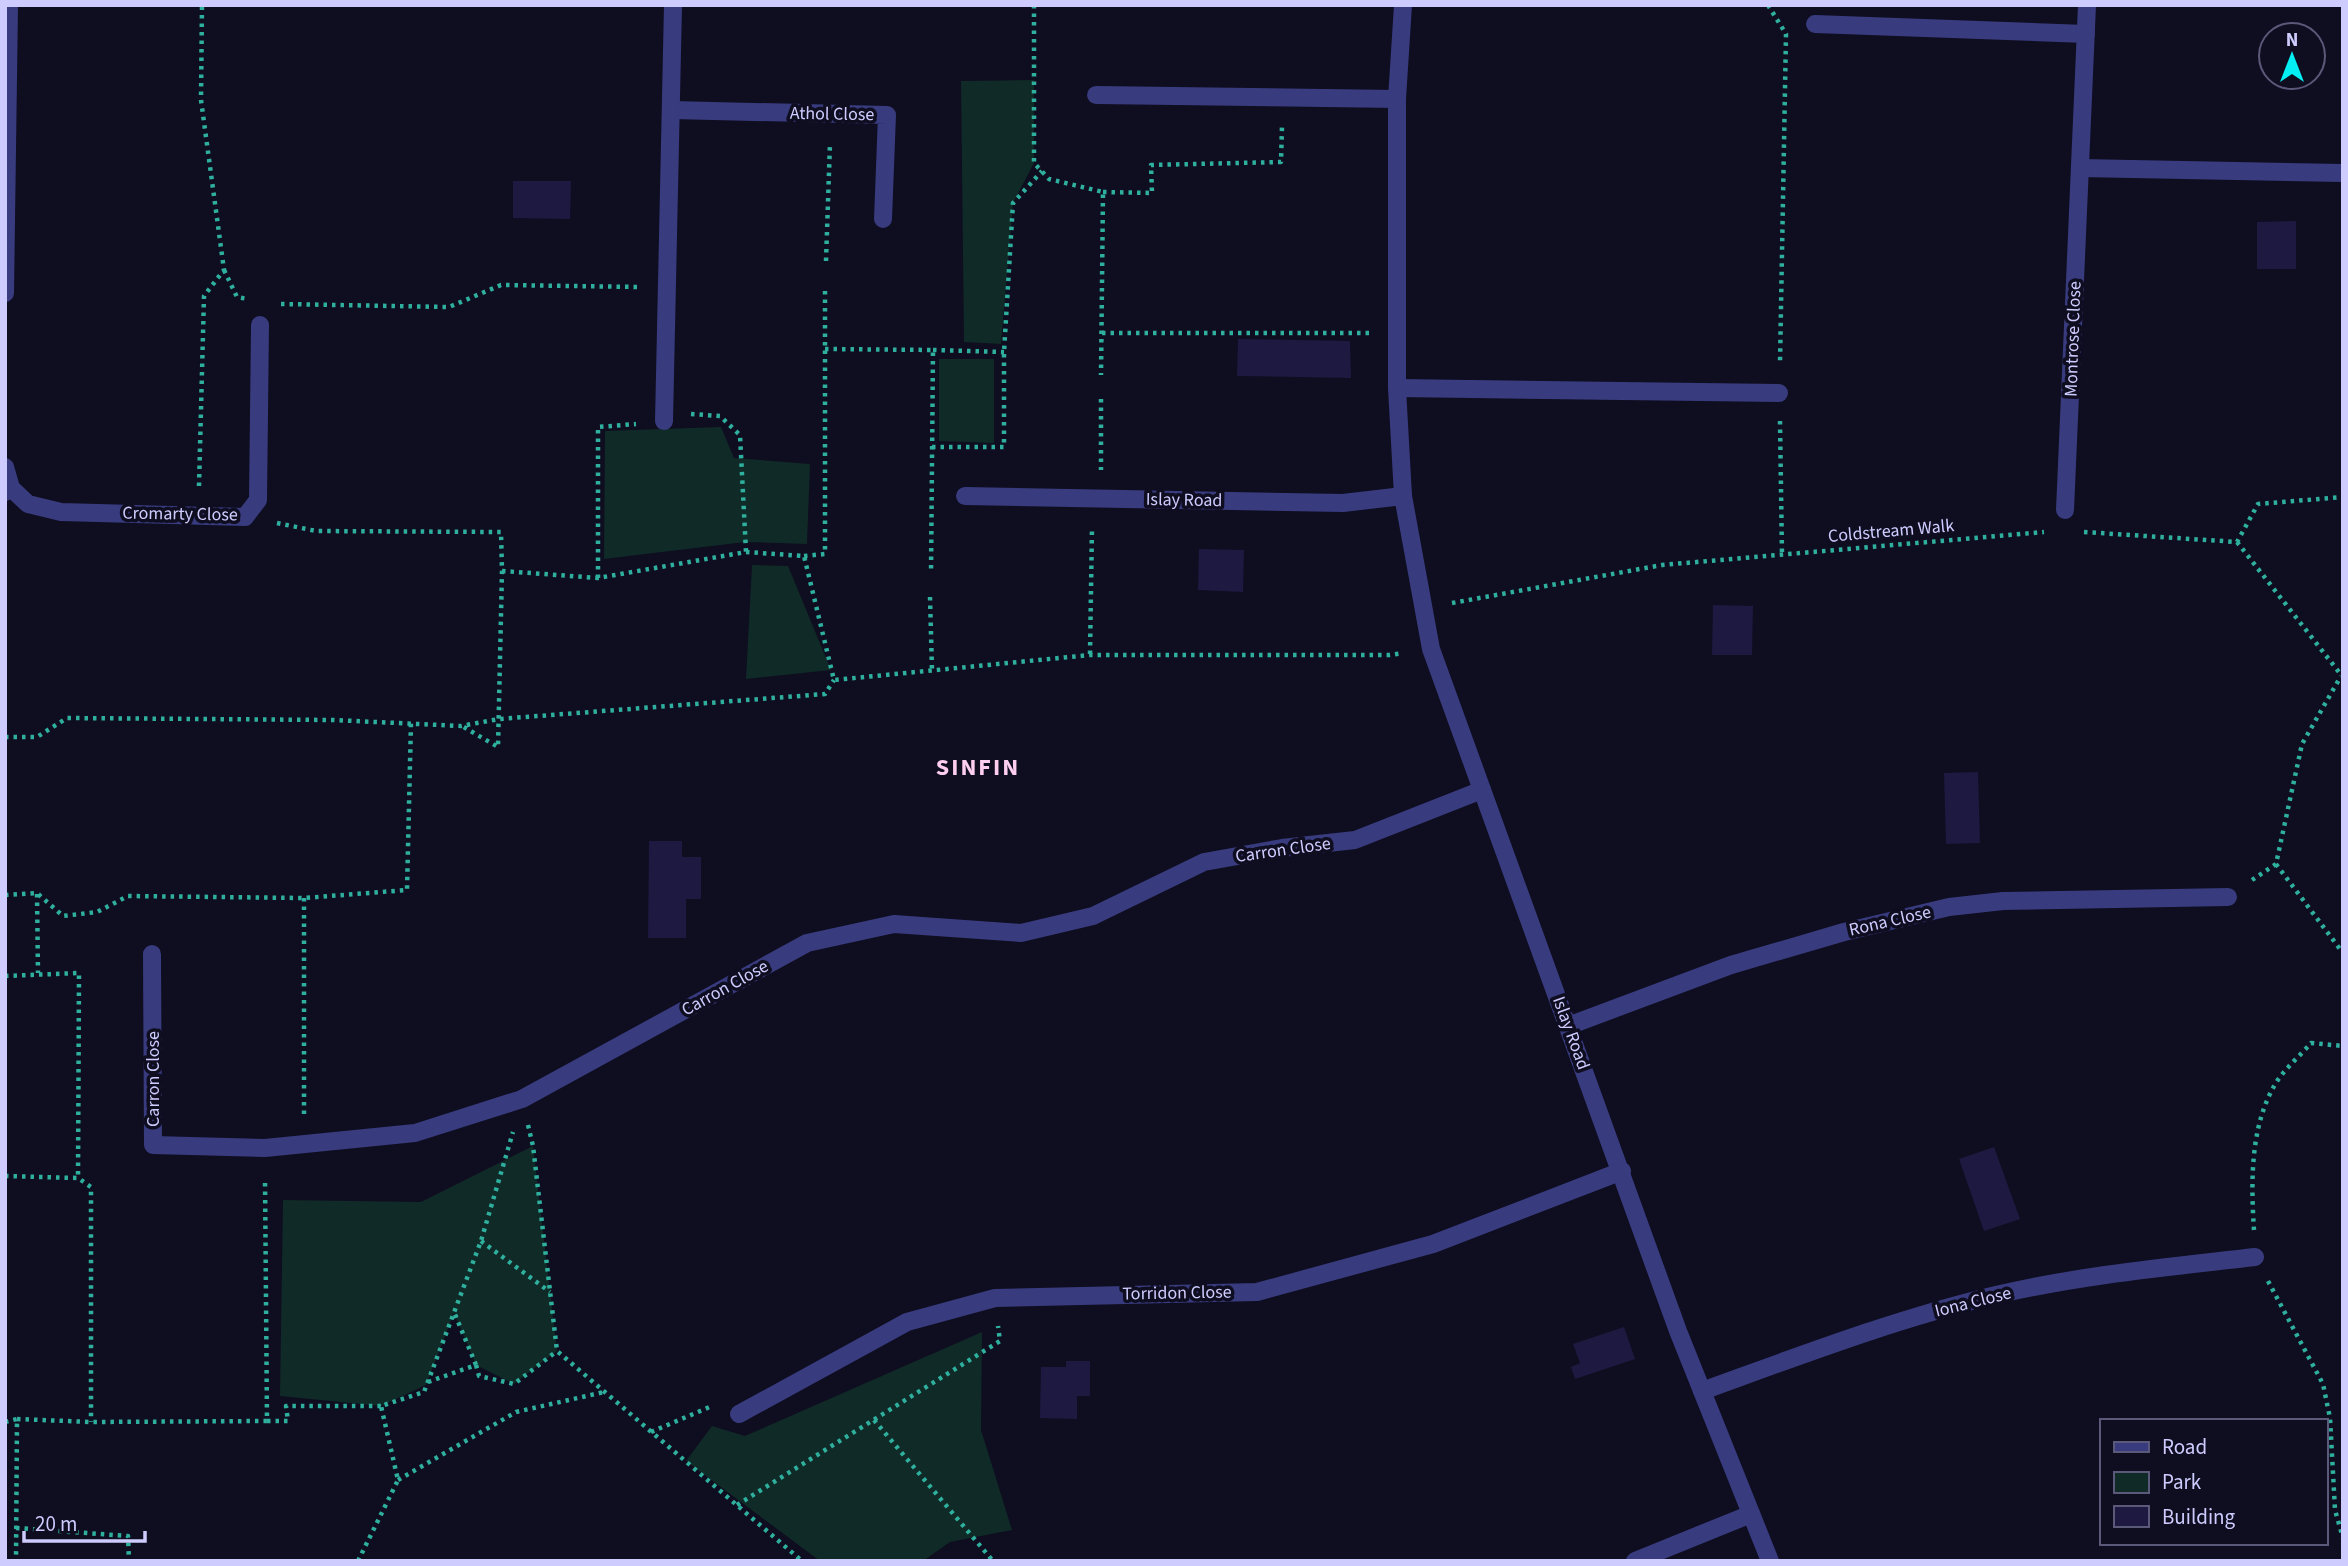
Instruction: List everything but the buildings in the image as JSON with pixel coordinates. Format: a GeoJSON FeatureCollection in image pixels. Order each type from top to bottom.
{"type":"FeatureCollection","features":[{"type":"Feature","properties":{"kind":"street"},"geometry":{"type":"LineString","coordinates":[[5,293],[9,5]]}},
{"type":"Feature","properties":{"kind":"street"},"geometry":{"type":"LineString","coordinates":[[664,413],[673,5]]}},
{"type":"Feature","properties":{"kind":"street","name":"Islay Road"},"geometry":{"type":"LineString","coordinates":[[1403,5],[1397,99],[1397,388],[1403,496],[1432,649],[1702,1391],[1770,1561]]}},
{"type":"Feature","properties":{"kind":"street","name":"Montrose Close"},"geometry":{"type":"LineString","coordinates":[[2065,510],[2087,5]]}},
{"type":"Feature","properties":{"kind":"street"},"geometry":{"type":"LineString","coordinates":[[1815,24],[2086,34]]}},
{"type":"Feature","properties":{"kind":"street"},"geometry":{"type":"LineString","coordinates":[[1096,95],[1397,99]]}},
{"type":"Feature","properties":{"kind":"street","name":"Athol Close"},"geometry":{"type":"LineString","coordinates":[[672,110],[887,115],[883,219]]}},
{"type":"Feature","properties":{"kind":"street"},"geometry":{"type":"LineString","coordinates":[[2080,168],[2343,173]]}},
{"type":"Feature","properties":{"kind":"street","name":"Cromarty Close"},"geometry":{"type":"LineString","coordinates":[[5,467],[8,490],[29,505],[61,512],[246,516],[258,500],[260,325]]}},
{"type":"Feature","properties":{"kind":"street"},"geometry":{"type":"LineString","coordinates":[[1397,388],[1779,393]]}},
{"type":"Feature","properties":{"kind":"street","name":"Islay Road"},"geometry":{"type":"LineString","coordinates":[[965,496],[1343,503],[1403,496]]}},
{"type":"Feature","properties":{"kind":"street","name":"Carron Close"},"geometry":{"type":"LineString","coordinates":[[152,954],[153,1145],[265,1148],[415,1133],[522,1099],[807,943],[894,924],[1021,933],[1093,916],[1204,862],[1282,848],[1355,840],[1482,790]]}},
{"type":"Feature","properties":{"kind":"street","name":"Rona Close"},"geometry":{"type":"LineString","coordinates":[[1568,1026],[1731,965],[1844,932],[1949,907],[2003,901],[2228,897]]}},
{"type":"Feature","properties":{"kind":"street","name":"Torridon Close"},"geometry":{"type":"LineString","coordinates":[[739,1414],[907,1322],[995,1298],[1257,1292],[1433,1244],[1622,1171]]}},
{"type":"Feature","properties":{"kind":"street","name":"Iona Close"},"geometry":{"type":"LineString","coordinates":[[1702,1391],[1862,1332],[1996,1295],[2096,1276],[2255,1257]]}},
{"type":"Feature","properties":{"kind":"street"},"geometry":{"type":"LineString","coordinates":[[1635,1561],[1751,1514]]}},
{"type":"Feature","properties":{"kind":"path"},"geometry":{"type":"LineString","coordinates":[[198,514],[204,296],[224,270],[201,100],[202,5]]}},
{"type":"Feature","properties":{"kind":"path"},"geometry":{"type":"LineString","coordinates":[[1034,5],[1034,163],[1049,179],[1103,192],[1152,193],[1151,164],[1281,162],[1282,96]]}},
{"type":"Feature","properties":{"kind":"path"},"geometry":{"type":"LineString","coordinates":[[1768,5],[1786,34],[1779,393],[1782,555]]}},
{"type":"Feature","properties":{"kind":"path"},"geometry":{"type":"LineString","coordinates":[[826,261],[832,114]]}},
{"type":"Feature","properties":{"kind":"path"},"geometry":{"type":"LineString","coordinates":[[932,447],[1003,447],[1004,352],[1013,203],[1042,171]]}},
{"type":"Feature","properties":{"kind":"path"},"geometry":{"type":"LineString","coordinates":[[1101,375],[1103,192]]}},
{"type":"Feature","properties":{"kind":"path"},"geometry":{"type":"LineString","coordinates":[[277,304],[449,307],[500,285],[667,287]]}},
{"type":"Feature","properties":{"kind":"path"},"geometry":{"type":"LineString","coordinates":[[502,571],[598,578],[746,552],[804,556],[825,554],[825,287]]}},
{"type":"Feature","properties":{"kind":"path"},"geometry":{"type":"LineString","coordinates":[[1102,334],[1397,333]]}},
{"type":"Feature","properties":{"kind":"path"},"geometry":{"type":"LineString","coordinates":[[825,349],[1004,352]]}},
{"type":"Feature","properties":{"kind":"path"},"geometry":{"type":"LineString","coordinates":[[931,573],[933,350]]}},
{"type":"Feature","properties":{"kind":"path"},"geometry":{"type":"LineString","coordinates":[[1090,655],[1101,399]]}},
{"type":"Feature","properties":{"kind":"path"},"geometry":{"type":"LineString","coordinates":[[598,578],[598,427],[664,413],[720,416],[740,435],[746,552]]}},
{"type":"Feature","properties":{"kind":"path"},"geometry":{"type":"LineString","coordinates":[[2237,542],[2259,505],[2343,497]]}},
{"type":"Feature","properties":{"kind":"path"},"geometry":{"type":"LineString","coordinates":[[246,516],[316,531],[501,532],[498,747],[461,726]]}},
{"type":"Feature","properties":{"kind":"path"},"geometry":{"type":"LineString","coordinates":[[2073,531],[2237,542],[2342,676],[2302,744],[2276,864],[2228,897]]}},
{"type":"Feature","properties":{"kind":"path","name":"Coldstream Walk"},"geometry":{"type":"LineString","coordinates":[[1424,608],[1662,565],[2046,532]]}},
{"type":"Feature","properties":{"kind":"path"},"geometry":{"type":"LineString","coordinates":[[5,737],[37,737],[66,718],[333,720],[461,726],[499,719],[825,694],[834,680],[804,556]]}},
{"type":"Feature","properties":{"kind":"path"},"geometry":{"type":"LineString","coordinates":[[930,597],[932,671]]}},
{"type":"Feature","properties":{"kind":"path"},"geometry":{"type":"LineString","coordinates":[[834,680],[1090,655],[1391,655],[1432,649]]}},
{"type":"Feature","properties":{"kind":"path"},"geometry":{"type":"LineString","coordinates":[[5,895],[37,893],[63,916],[97,912],[128,896],[304,898],[407,890],[411,722]]}},
{"type":"Feature","properties":{"kind":"path"},"geometry":{"type":"LineString","coordinates":[[2276,864],[2343,953]]}},
{"type":"Feature","properties":{"kind":"path"},"geometry":{"type":"LineString","coordinates":[[37,893],[38,973]]}},
{"type":"Feature","properties":{"kind":"path"},"geometry":{"type":"LineString","coordinates":[[304,898],[304,1143]]}},
{"type":"Feature","properties":{"kind":"path"},"geometry":{"type":"LineString","coordinates":[[5,976],[79,973],[78,1178]]}},
{"type":"Feature","properties":{"kind":"path"},"geometry":{"type":"LineString","coordinates":[[2343,1046],[2311,1043],[2273,1086],[2257,1130],[2252,1198],[2255,1257],[2323,1384],[2330,1418],[2335,1510],[2343,1538]]}},
{"type":"Feature","properties":{"kind":"path"},"geometry":{"type":"LineString","coordinates":[[5,1422],[18,1419],[91,1422],[288,1421],[286,1406],[380,1406],[424,1392],[481,1241],[522,1099]]}},
{"type":"Feature","properties":{"kind":"path"},"geometry":{"type":"LineString","coordinates":[[522,1099],[533,1146],[557,1351],[802,1561]]}},
{"type":"Feature","properties":{"kind":"path"},"geometry":{"type":"LineString","coordinates":[[265,1148],[267,1421]]}},
{"type":"Feature","properties":{"kind":"path"},"geometry":{"type":"LineString","coordinates":[[5,1176],[78,1178],[91,1187],[91,1422]]}},
{"type":"Feature","properties":{"kind":"path"},"geometry":{"type":"LineString","coordinates":[[481,1241],[550,1292]]}},
{"type":"Feature","properties":{"kind":"path"},"geometry":{"type":"LineString","coordinates":[[737,1506],[1000,1341],[995,1298]]}},
{"type":"Feature","properties":{"kind":"path"},"geometry":{"type":"LineString","coordinates":[[454,1312],[479,1376],[514,1384],[557,1351]]}},
{"type":"Feature","properties":{"kind":"path"},"geometry":{"type":"LineString","coordinates":[[427,1383],[476,1365]]}},
{"type":"Feature","properties":{"kind":"path"},"geometry":{"type":"LineString","coordinates":[[358,1561],[398,1480],[516,1412],[604,1391]]}},
{"type":"Feature","properties":{"kind":"path"},"geometry":{"type":"LineString","coordinates":[[380,1406],[398,1480]]}},
{"type":"Feature","properties":{"kind":"path"},"geometry":{"type":"LineString","coordinates":[[651,1432],[713,1406],[739,1414]]}},
{"type":"Feature","properties":{"kind":"path"},"geometry":{"type":"LineString","coordinates":[[16,1561],[18,1419]]}},
{"type":"Feature","properties":{"kind":"path"},"geometry":{"type":"LineString","coordinates":[[874,1420],[993,1561]]}},
{"type":"Feature","properties":{"kind":"path"},"geometry":{"type":"LineString","coordinates":[[16,1528],[128,1536],[129,1561]]}},
{"type":"Feature","properties":{"kind":"green space"},"geometry":{"type":"Polygon","coordinates":[[[1034,80],[1034,163],[1013,203],[1001,344],[964,342],[961,81],[1034,80]]]}},
{"type":"Feature","properties":{"kind":"green space"},"geometry":{"type":"Polygon","coordinates":[[[939,359],[994,359],[994,443],[939,441],[939,359]]]}},
{"type":"Feature","properties":{"kind":"green space"},"geometry":{"type":"Polygon","coordinates":[[[721,427],[734,458],[810,464],[807,544],[745,542],[604,559],[605,431],[721,427]]]}},
{"type":"Feature","properties":{"kind":"green space"},"geometry":{"type":"Polygon","coordinates":[[[752,565],[788,566],[831,670],[746,679],[752,565]]]}},
{"type":"Feature","properties":{"kind":"green space"},"geometry":{"type":"Polygon","coordinates":[[[533,1146],[557,1351],[514,1384],[476,1365],[454,1313],[426,1385],[381,1406],[280,1396],[283,1200],[421,1202],[533,1146]]]}},
{"type":"Feature","properties":{"kind":"green space"},"geometry":{"type":"Polygon","coordinates":[[[982,1332],[981,1430],[1012,1530],[950,1542],[923,1561],[820,1561],[686,1461],[712,1426],[745,1436],[982,1332]]]}},
{"type":"Feature","properties":{"kind":"district","name":"SINFIN"},"geometry":{"type":"Point","coordinates":[978,767]}}]}
